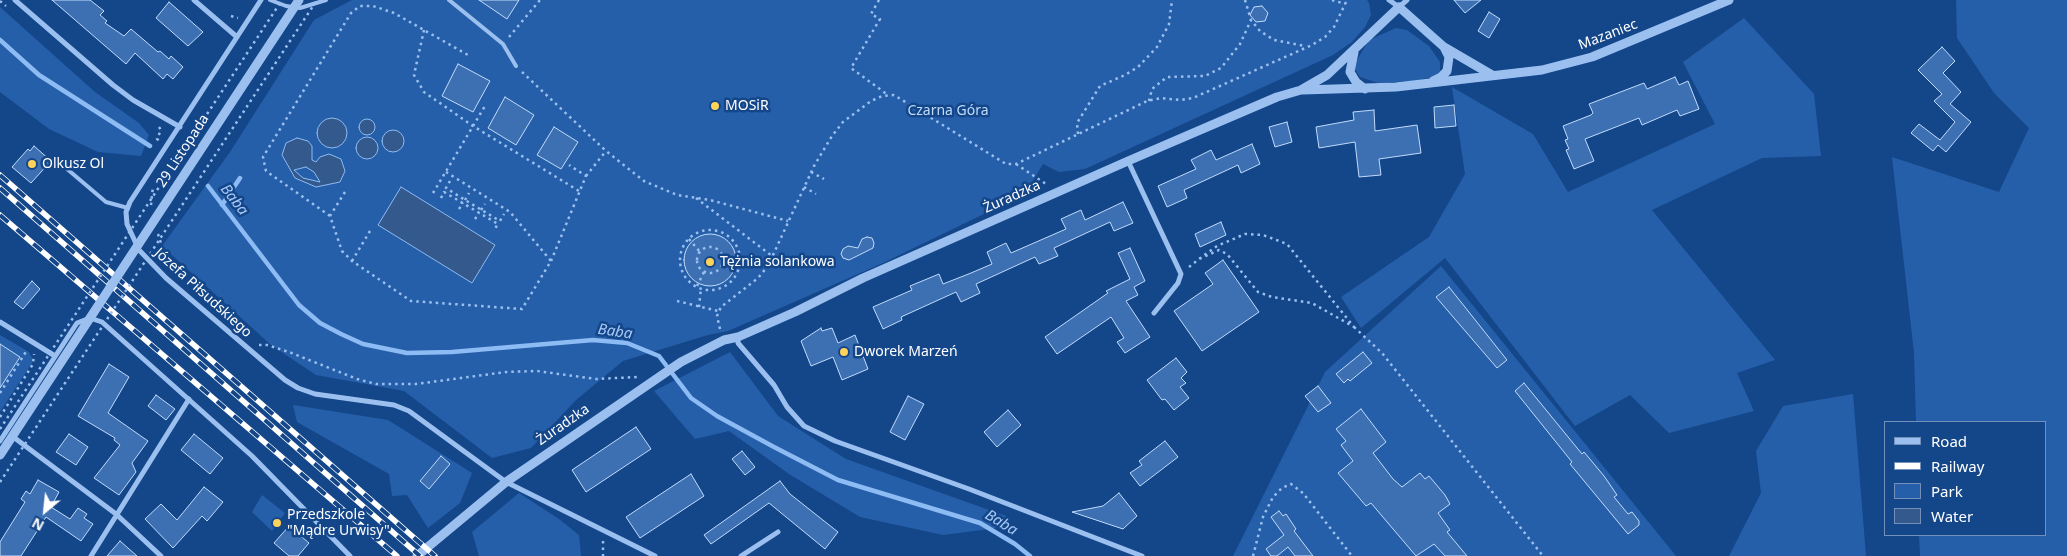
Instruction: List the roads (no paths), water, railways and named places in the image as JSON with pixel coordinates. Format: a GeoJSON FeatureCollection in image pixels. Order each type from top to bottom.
{"type":"FeatureCollection","features":[{"type":"Feature","properties":{"kind":"street"},"geometry":{"type":"LineString","coordinates":[[15,0],[112,85],[133,100],[180,126]]}},
{"type":"Feature","properties":{"kind":"street"},"geometry":{"type":"LineString","coordinates":[[194,0],[237,37]]}},
{"type":"Feature","properties":{"kind":"street"},"geometry":{"type":"LineString","coordinates":[[128,208],[261,0]]}},
{"type":"Feature","properties":{"kind":"street","name":"29 Listopada"},"geometry":{"type":"LineString","coordinates":[[0,455],[299,0]]}},
{"type":"Feature","properties":{"kind":"street"},"geometry":{"type":"LineString","coordinates":[[1389,0],[1444,47],[1492,75]]}},
{"type":"Feature","properties":{"kind":"street"},"geometry":{"type":"LineString","coordinates":[[1301,90],[1327,75],[1407,0]]}},
{"type":"Feature","properties":{"kind":"street","name":"Mazaniec"},"geometry":{"type":"LineString","coordinates":[[1301,90],[1365,89],[1542,70],[1592,57],[1729,0]]}},
{"type":"Feature","properties":{"kind":"street"},"geometry":{"type":"LineString","coordinates":[[1428,83],[1441,77],[1447,71],[1449,57],[1444,47]]}},
{"type":"Feature","properties":{"kind":"street"},"geometry":{"type":"LineString","coordinates":[[1355,50],[1350,72],[1356,82],[1365,89]]}},
{"type":"Feature","properties":{"kind":"street","name":"Żuradzka"},"geometry":{"type":"LineString","coordinates":[[417,556],[506,482],[655,378],[681,362],[724,340],[738,337],[795,312],[863,278],[1128,161],[1278,96],[1301,90]]}},
{"type":"Feature","properties":{"kind":"street"},"geometry":{"type":"LineString","coordinates":[[1128,161],[1181,274],[1178,283],[1154,314]]}},
{"type":"Feature","properties":{"kind":"street","name":"Józefa Piłsudskiego"},"geometry":{"type":"LineString","coordinates":[[128,208],[126,217],[129,232],[146,259],[284,380],[315,394],[382,403],[409,411],[506,482],[655,556]]}},
{"type":"Feature","properties":{"kind":"street"},"geometry":{"type":"LineString","coordinates":[[0,441],[3,431],[77,322],[90,318],[102,322],[252,456],[350,556]]}},
{"type":"Feature","properties":{"kind":"street"},"geometry":{"type":"LineString","coordinates":[[0,322],[55,356]]}},
{"type":"Feature","properties":{"kind":"street"},"geometry":{"type":"LineString","coordinates":[[738,337],[738,343],[804,426],[835,441],[969,489],[1142,556]]}},
{"type":"Feature","properties":{"kind":"street"},"geometry":{"type":"LineString","coordinates":[[91,556],[189,399]]}},
{"type":"Feature","properties":{"kind":"street"},"geometry":{"type":"LineString","coordinates":[[3,431],[116,514],[161,556]]}},
{"type":"Feature","properties":{"kind":"street"},"geometry":{"type":"LineString","coordinates":[[741,556],[778,532]]}},
{"type":"Feature","properties":{"kind":"lane"},"geometry":{"type":"LineString","coordinates":[[270,0],[286,6],[300,8],[326,0]]}},
{"type":"Feature","properties":{"kind":"lane"},"geometry":{"type":"LineString","coordinates":[[449,0],[503,44],[516,66]]}},
{"type":"Feature","properties":{"kind":"lane"},"geometry":{"type":"LineString","coordinates":[[60,163],[102,199],[128,208]]}},
{"type":"Feature","properties":{"kind":"water"},"geometry":{"type":"Polygon","coordinates":[[[332,118],[338,119],[346,127],[346,139],[338,147],[332,148],[326,147],[318,139],[317,133],[318,127],[326,119],[332,118]]]}},
{"type":"Feature","properties":{"kind":"water"},"geometry":{"type":"Polygon","coordinates":[[[364,119],[370,119],[375,124],[373,133],[364,135],[359,130],[359,124],[364,119]]]}},
{"type":"Feature","properties":{"kind":"water"},"geometry":{"type":"Polygon","coordinates":[[[389,130],[397,130],[404,137],[404,145],[397,152],[389,152],[382,145],[382,137],[389,130]]]}},
{"type":"Feature","properties":{"kind":"water"},"geometry":{"type":"Polygon","coordinates":[[[363,137],[371,137],[378,144],[378,152],[371,159],[363,159],[356,152],[356,144],[363,137]]]}},
{"type":"Feature","properties":{"kind":"water"},"geometry":{"type":"Polygon","coordinates":[[[297,138],[308,141],[312,146],[312,160],[316,162],[320,157],[329,154],[341,159],[345,171],[340,182],[316,187],[295,178],[282,155],[286,143],[297,138]],[[306,167],[294,170],[303,178],[320,182],[314,172],[306,167]]]}},
{"type":"Feature","properties":{"kind":"water"},"geometry":{"type":"Polygon","coordinates":[[[401,187],[495,245],[472,283],[378,225],[401,187]]]}},
{"type":"Feature","properties":{"kind":"waterway","name":"Baba"},"geometry":{"type":"LineString","coordinates":[[0,40],[39,75],[150,146]]}},
{"type":"Feature","properties":{"kind":"waterway"},"geometry":{"type":"LineString","coordinates":[[222,205],[240,178]]}},
{"type":"Feature","properties":{"kind":"waterway","name":"Baba"},"geometry":{"type":"LineString","coordinates":[[208,186],[299,305],[320,323],[363,344],[407,353],[452,352],[593,340],[627,343],[659,356],[691,398],[717,416],[774,447],[838,480],[980,523],[1015,544],[1030,556]]}},
{"type":"Feature","properties":{"kind":"railway"},"geometry":{"type":"LineString","coordinates":[[0,175],[435,556]]}},
{"type":"Feature","properties":{"kind":"railway"},"geometry":{"type":"LineString","coordinates":[[0,188],[420,556]]}},
{"type":"Feature","properties":{"kind":"railway"},"geometry":{"type":"LineString","coordinates":[[0,215],[397,556]]}},
{"type":"Feature","properties":{"kind":"place","name":"MOSiR"},"geometry":{"type":"Point","coordinates":[715,106]}},
{"type":"Feature","properties":{"kind":"place","name":"Olkusz Ol"},"geometry":{"type":"Point","coordinates":[32,164]}},
{"type":"Feature","properties":{"kind":"place","name":"Tężnia solankowa"},"geometry":{"type":"Point","coordinates":[710,262]}},
{"type":"Feature","properties":{"kind":"place","name":"Dworek Marzeń"},"geometry":{"type":"Point","coordinates":[844,352]}},
{"type":"Feature","properties":{"kind":"place","name":"Przedszkole \"Mądre Urwisy\""},"geometry":{"type":"Point","coordinates":[277,523]}},
{"type":"Feature","properties":{"kind":"park label","name":"Czarna Góra"},"geometry":{"type":"Point","coordinates":[948,111]}}]}
